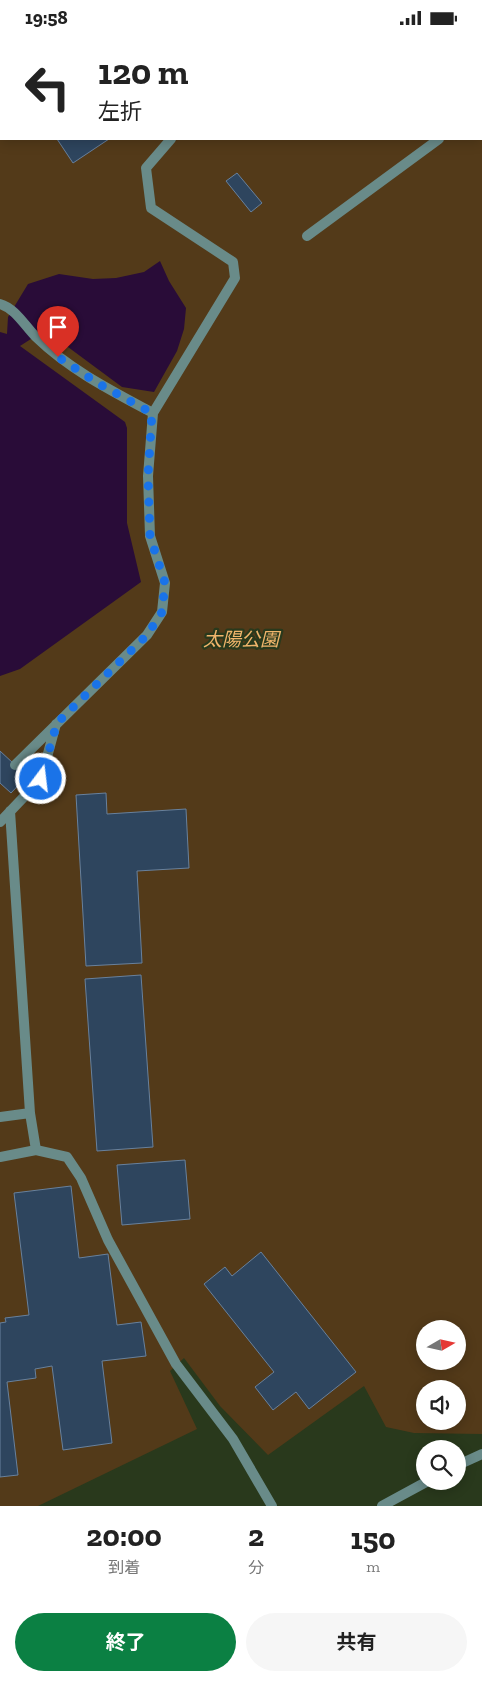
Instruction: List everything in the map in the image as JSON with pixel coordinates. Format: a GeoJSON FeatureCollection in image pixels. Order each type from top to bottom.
{"type":"FeatureCollection","features":[{"type":"Feature","properties":{"kind":"street"},"geometry":{"type":"LineString","coordinates":[[15,765],[147,635],[162,612],[165,583],[150,536],[148,476],[152,413],[235,278],[233,262],[151,208],[146,168],[170,140]]}},
{"type":"Feature","properties":{"kind":"street"},"geometry":{"type":"LineString","coordinates":[[307,236],[438,140]]}},
{"type":"Feature","properties":{"kind":"street"},"geometry":{"type":"LineString","coordinates":[[4,305],[58,357],[99,384],[152,413]]}},
{"type":"Feature","properties":{"kind":"street"},"geometry":{"type":"LineString","coordinates":[[0,822],[41,779],[57,723]]}},
{"type":"Feature","properties":{"kind":"street"},"geometry":{"type":"LineString","coordinates":[[10,811],[30,1113],[36,1150]]}},
{"type":"Feature","properties":{"kind":"street"},"geometry":{"type":"LineString","coordinates":[[0,1117],[30,1113]]}},
{"type":"Feature","properties":{"kind":"street"},"geometry":{"type":"LineString","coordinates":[[0,1157],[36,1150],[67,1157],[81,1178],[108,1240],[176,1364],[233,1439],[272,1506]]}},
{"type":"Feature","properties":{"kind":"street"},"geometry":{"type":"LineString","coordinates":[[466,1462],[482,1455]]}},
{"type":"Feature","properties":{"kind":"street"},"geometry":{"type":"LineString","coordinates":[[382,1506],[416,1488]]}},
{"type":"Feature","properties":{"kind":"green space","name":"太陽公園"},"geometry":{"type":"Polygon","coordinates":[[[0,140],[482,140],[482,1434],[414,1433],[386,1427],[364,1386],[268,1455],[220,1406],[184,1358],[170,1371],[197,1429],[38,1506],[0,1506],[0,140]]]}},
{"type":"Feature","properties":{"kind":"shaded area"},"geometry":{"type":"Polygon","coordinates":[[[160,261],[169,281],[186,308],[184,329],[177,351],[154,392],[122,387],[45,330],[20,346],[125,422],[127,428],[127,523],[141,582],[20,669],[0,676],[0,332],[7,334],[8,317],[28,284],[59,274],[93,279],[116,278],[144,272],[160,261]]]}},
{"type":"Feature","properties":{"kind":"building"},"geometry":{"type":"Polygon","coordinates":[[[58,140],[108,140],[73,163],[58,140]]]}},
{"type":"Feature","properties":{"kind":"building"},"geometry":{"type":"Polygon","coordinates":[[[237,173],[262,203],[251,212],[226,181],[237,173]]]}},
{"type":"Feature","properties":{"kind":"building"},"geometry":{"type":"Polygon","coordinates":[[[0,751],[27,776],[11,793],[0,783],[0,751]]]}},
{"type":"Feature","properties":{"kind":"building"},"geometry":{"type":"Polygon","coordinates":[[[106,793],[107,814],[186,809],[189,868],[137,871],[142,963],[86,966],[76,795],[106,793]]]}},
{"type":"Feature","properties":{"kind":"building"},"geometry":{"type":"Polygon","coordinates":[[[141,975],[153,1147],[97,1151],[85,979],[141,975]]]}},
{"type":"Feature","properties":{"kind":"building"},"geometry":{"type":"Polygon","coordinates":[[[185,1160],[190,1219],[122,1225],[117,1165],[185,1160]]]}},
{"type":"Feature","properties":{"kind":"building"},"geometry":{"type":"Polygon","coordinates":[[[71,1186],[79,1258],[108,1254],[117,1325],[141,1322],[146,1356],[102,1361],[112,1443],[63,1450],[52,1366],[35,1369],[36,1378],[7,1382],[18,1475],[0,1477],[0,1323],[6,1322],[5,1318],[29,1315],[14,1193],[71,1186]]]}},
{"type":"Feature","properties":{"kind":"building"},"geometry":{"type":"Polygon","coordinates":[[[261,1252],[356,1372],[309,1409],[296,1392],[273,1410],[255,1387],[274,1372],[204,1284],[225,1267],[232,1276],[261,1252]]]}},
{"type":"Feature","properties":{"kind":"route"},"geometry":{"type":"LineString","coordinates":[[41,779],[57,723],[147,635],[162,612],[165,583],[150,536],[148,476],[152,413],[99,384],[58,357]]}}]}
